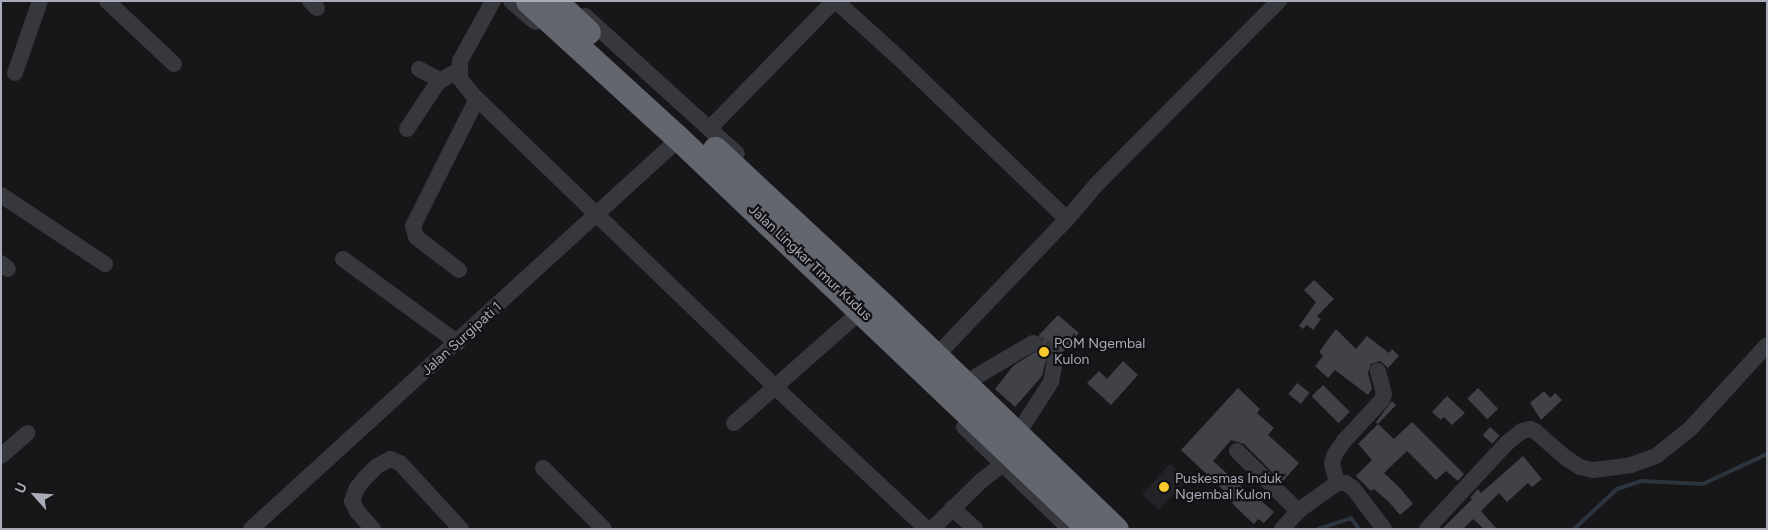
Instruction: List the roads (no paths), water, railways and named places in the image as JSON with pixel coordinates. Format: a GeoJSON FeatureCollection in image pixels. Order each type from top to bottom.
{"type":"FeatureCollection","features":[{"type":"Feature","properties":{"kind":"highway","name":"Jalan Lingkar Timur Kudus"},"geometry":{"type":"LineString","coordinates":[[528,1],[959,392],[1014,446],[1089,529]]}},
{"type":"Feature","properties":{"kind":"highway","name":"Jalan Lingkar Timur Kudus"},"geometry":{"type":"LineString","coordinates":[[555,1],[939,352],[959,392]]}},
{"type":"Feature","properties":{"kind":"highway","name":"Jalan Lingkar Timur Kudus"},"geometry":{"type":"LineString","coordinates":[[1014,446],[1116,529]]}},
{"type":"Feature","properties":{"kind":"street"},"geometry":{"type":"LineString","coordinates":[[16,73],[40,1]]}},
{"type":"Feature","properties":{"kind":"street"},"geometry":{"type":"LineString","coordinates":[[108,1],[174,64]]}},
{"type":"Feature","properties":{"kind":"street"},"geometry":{"type":"LineString","coordinates":[[493,1],[460,62],[458,70],[460,79],[477,100],[598,214],[775,387],[927,529]]}},
{"type":"Feature","properties":{"kind":"street"},"geometry":{"type":"LineString","coordinates":[[511,1],[671,146],[852,319],[959,392],[1032,343]]}},
{"type":"Feature","properties":{"kind":"street"},"geometry":{"type":"LineString","coordinates":[[568,1],[710,128],[939,352],[1067,219],[1096,185],[1279,1]]}},
{"type":"Feature","properties":{"kind":"street"},"geometry":{"type":"LineString","coordinates":[[710,128],[835,1],[900,59],[1067,219]]}},
{"type":"Feature","properties":{"kind":"street"},"geometry":{"type":"LineString","coordinates":[[419,69],[440,80]]}},
{"type":"Feature","properties":{"kind":"street"},"geometry":{"type":"LineString","coordinates":[[407,129],[440,80],[458,70]]}},
{"type":"Feature","properties":{"kind":"street"},"geometry":{"type":"LineString","coordinates":[[459,270],[416,237],[413,226],[477,100]]}},
{"type":"Feature","properties":{"kind":"street","name":"Jalan Surgipati 1"},"geometry":{"type":"LineString","coordinates":[[251,529],[458,343],[671,146]]}},
{"type":"Feature","properties":{"kind":"street"},"geometry":{"type":"LineString","coordinates":[[1,194],[105,264]]}},
{"type":"Feature","properties":{"kind":"street"},"geometry":{"type":"LineString","coordinates":[[343,259],[458,343]]}},
{"type":"Feature","properties":{"kind":"street"},"geometry":{"type":"LineString","coordinates":[[734,423],[852,319]]}},
{"type":"Feature","properties":{"kind":"street"},"geometry":{"type":"LineString","coordinates":[[1427,529],[1514,436],[1522,431],[1530,429],[1536,431],[1566,458],[1580,467],[1593,470],[1631,465],[1656,456],[1690,429],[1767,346]]}},
{"type":"Feature","properties":{"kind":"street"},"geometry":{"type":"LineString","coordinates":[[932,529],[1014,446],[1052,382],[1055,362]]}},
{"type":"Feature","properties":{"kind":"street"},"geometry":{"type":"LineString","coordinates":[[1337,483],[1332,463],[1335,454],[1344,441],[1382,400],[1384,394],[1378,371]]}},
{"type":"Feature","properties":{"kind":"street"},"geometry":{"type":"LineString","coordinates":[[1,456],[27,433]]}},
{"type":"Feature","properties":{"kind":"street"},"geometry":{"type":"LineString","coordinates":[[1014,446],[1070,529]]}},
{"type":"Feature","properties":{"kind":"street"},"geometry":{"type":"LineString","coordinates":[[1014,446],[1128,529]]}},
{"type":"Feature","properties":{"kind":"street"},"geometry":{"type":"LineString","coordinates":[[1237,451],[1298,511]]}},
{"type":"Feature","properties":{"kind":"street"},"geometry":{"type":"LineString","coordinates":[[373,529],[357,512],[352,501],[357,488],[366,478],[377,466],[390,459],[400,463],[461,529]]}},
{"type":"Feature","properties":{"kind":"street"},"geometry":{"type":"LineString","coordinates":[[543,468],[604,529]]}},
{"type":"Feature","properties":{"kind":"street"},"geometry":{"type":"LineString","coordinates":[[1282,529],[1298,511],[1337,483],[1345,483],[1353,488],[1384,529]]}},
{"type":"Feature","properties":{"kind":"street"},"geometry":{"type":"LineString","coordinates":[[952,508],[975,529]]}},
{"type":"Feature","properties":{"kind":"waterway"},"geometry":{"type":"LineString","coordinates":[[1574,529],[1617,489],[1641,481],[1703,484],[1767,454]]}},
{"type":"Feature","properties":{"kind":"waterway"},"geometry":{"type":"LineString","coordinates":[[1318,529],[1351,518],[1359,529]]}},
{"type":"Feature","properties":{"kind":"tunnel"},"geometry":{"type":"LineString","coordinates":[[1033,343],[1043,346],[1052,353],[1055,362]]}},
{"type":"Feature","properties":{"kind":"place","name":"POM Ngembal Kulon"},"geometry":{"type":"Point","coordinates":[1044,352]}},
{"type":"Feature","properties":{"kind":"place","name":"Puskesmas Induk Ngembal Kulon"},"geometry":{"type":"Point","coordinates":[1164,487]}}]}
